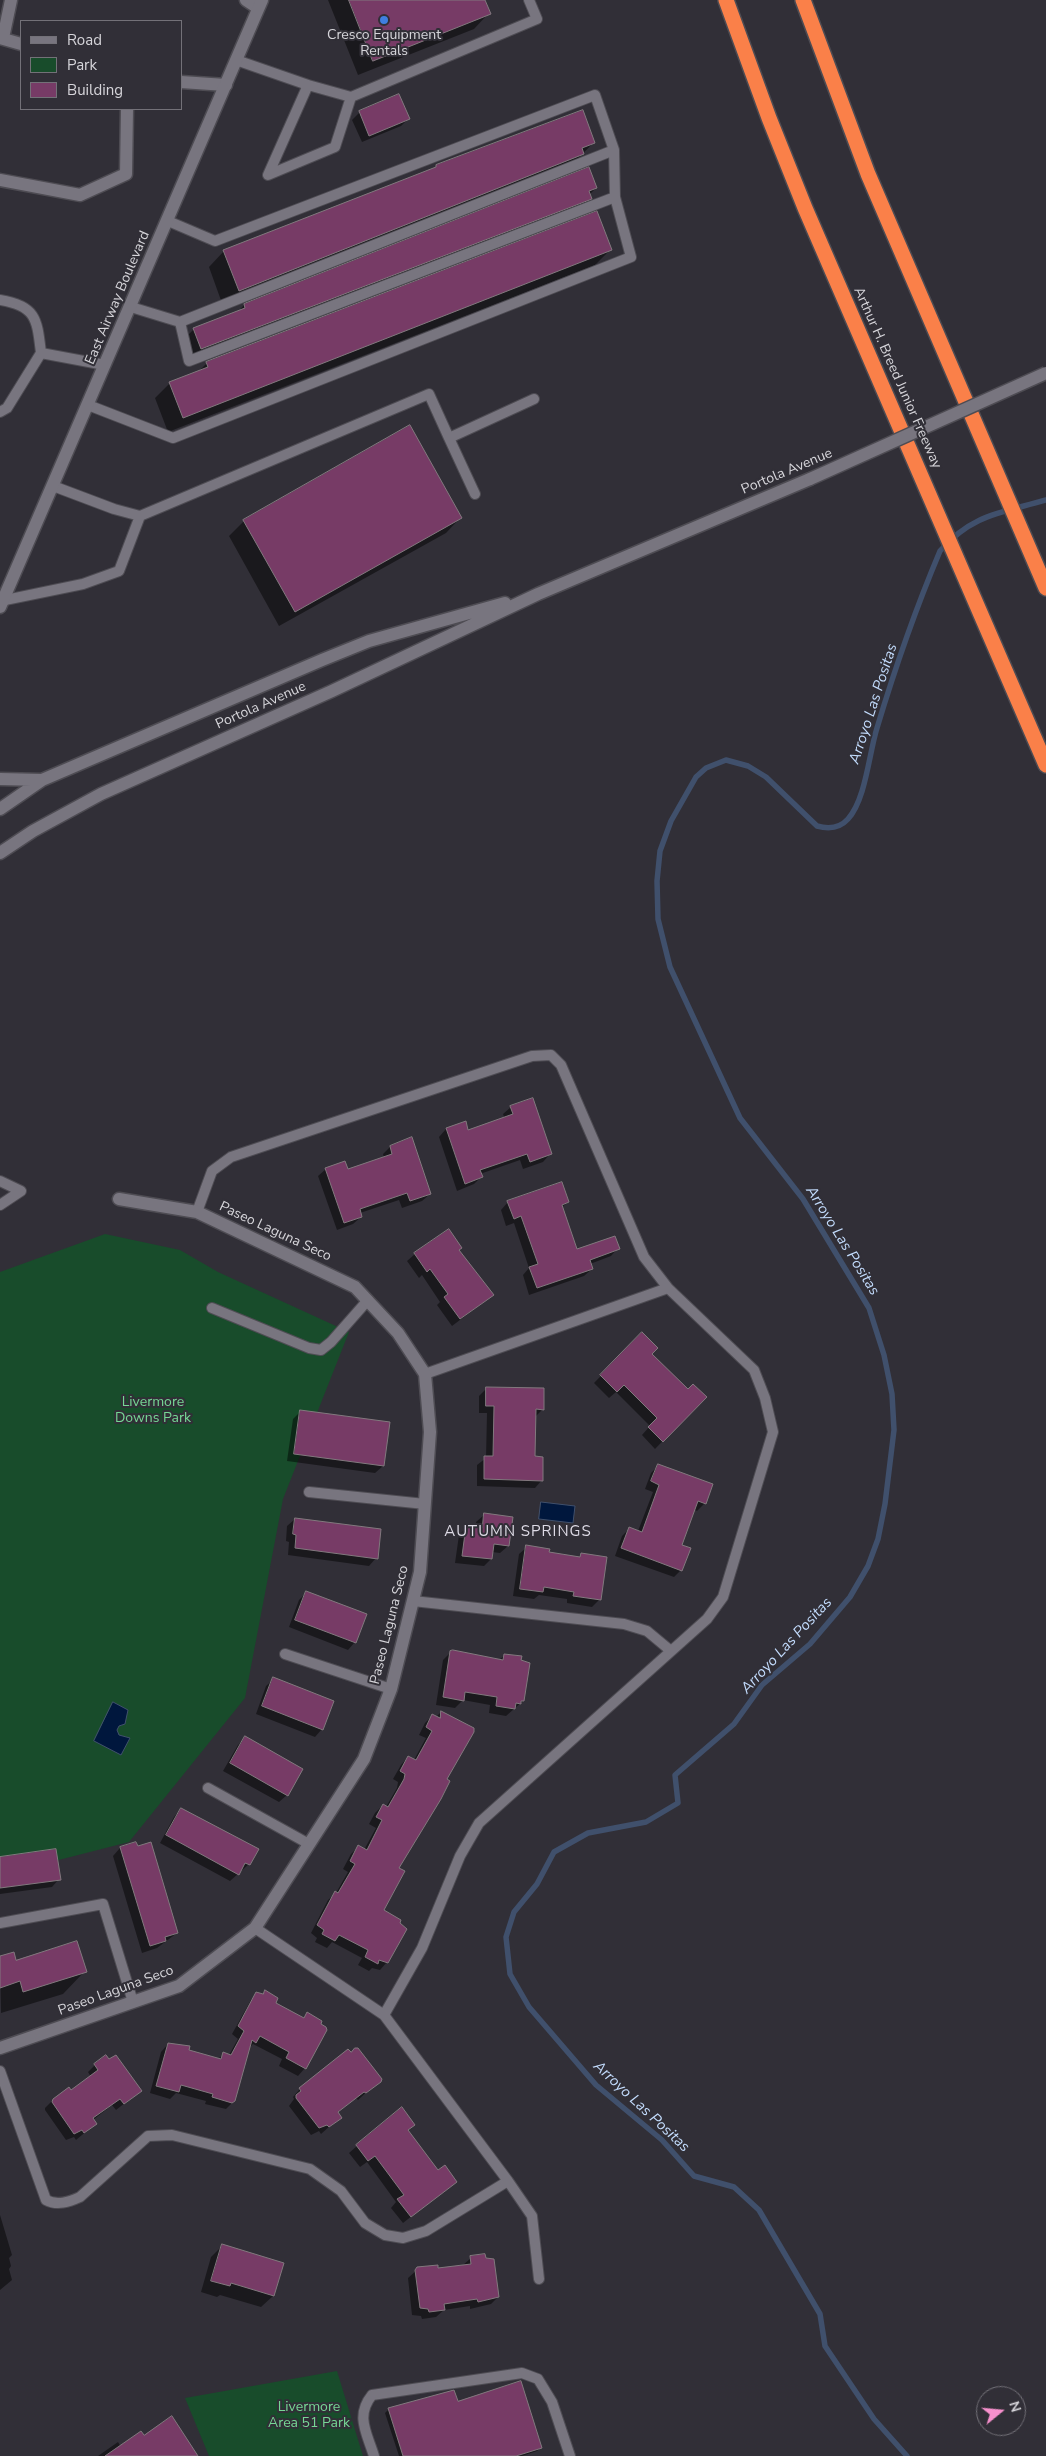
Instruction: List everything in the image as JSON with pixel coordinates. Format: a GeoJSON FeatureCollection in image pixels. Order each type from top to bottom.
{"type":"FeatureCollection","features":[{"type":"Feature","properties":{"kind":"highway","name":"Arthur H. Breed Junior Freeway"},"geometry":{"type":"LineString","coordinates":[[726,0],[769,118],[809,217],[1046,765]]}},
{"type":"Feature","properties":{"kind":"highway"},"geometry":{"type":"LineString","coordinates":[[803,0],[868,174],[1046,588]]}},
{"type":"Feature","properties":{"kind":"main road"},"geometry":{"type":"LineString","coordinates":[[11,0],[1,38],[20,44]]}},
{"type":"Feature","properties":{"kind":"main road"},"geometry":{"type":"LineString","coordinates":[[246,0],[260,4]]}},
{"type":"Feature","properties":{"kind":"main road","name":"East Airway Boulevard"},"geometry":{"type":"LineString","coordinates":[[1,603],[131,307],[260,4]]}},
{"type":"Feature","properties":{"kind":"main road"},"geometry":{"type":"LineString","coordinates":[[182,82],[226,85]]}},
{"type":"Feature","properties":{"kind":"main road"},"geometry":{"type":"LineString","coordinates":[[0,180],[80,195],[126,174],[127,110]]}},
{"type":"Feature","properties":{"kind":"main road","name":"Portola Avenue"},"geometry":{"type":"LineString","coordinates":[[0,853],[33,830],[101,794],[332,691],[538,594],[810,479],[1046,373]]}},
{"type":"Feature","properties":{"kind":"main road","name":"Portola Avenue"},"geometry":{"type":"LineString","coordinates":[[0,809],[42,780],[369,641],[538,594]]}},
{"type":"Feature","properties":{"kind":"main road"},"geometry":{"type":"LineString","coordinates":[[0,779],[42,780]]}},
{"type":"Feature","properties":{"kind":"main road","name":"Paseo Laguna Seco"},"geometry":{"type":"LineString","coordinates":[[0,2048],[179,1986],[255,1928],[364,1759],[390,1688],[420,1572],[430,1432],[425,1374],[398,1333],[355,1287],[197,1212],[119,1199]]}},
{"type":"Feature","properties":{"kind":"lane"},"geometry":{"type":"LineString","coordinates":[[236,60],[308,85],[351,97],[536,19],[529,0]]}},
{"type":"Feature","properties":{"kind":"lane"},"geometry":{"type":"LineString","coordinates":[[308,85],[268,175],[335,147],[351,97]]}},
{"type":"Feature","properties":{"kind":"lane"},"geometry":{"type":"LineString","coordinates":[[88,405],[173,438],[631,257],[616,197],[614,150],[595,95],[214,241],[168,221]]}},
{"type":"Feature","properties":{"kind":"lane"},"geometry":{"type":"LineString","coordinates":[[131,307],[180,322],[614,150]]}},
{"type":"Feature","properties":{"kind":"lane"},"geometry":{"type":"LineString","coordinates":[[180,322],[189,361],[616,197]]}},
{"type":"Feature","properties":{"kind":"lane"},"geometry":{"type":"LineString","coordinates":[[0,300],[23,306],[32,313],[37,325],[41,353],[6,408],[0,412]]}},
{"type":"Feature","properties":{"kind":"lane"},"geometry":{"type":"LineString","coordinates":[[41,353],[105,365]]}},
{"type":"Feature","properties":{"kind":"lane"},"geometry":{"type":"LineString","coordinates":[[53,486],[114,510],[140,516],[429,394],[448,438],[476,494]]}},
{"type":"Feature","properties":{"kind":"lane"},"geometry":{"type":"LineString","coordinates":[[448,438],[534,399]]}},
{"type":"Feature","properties":{"kind":"lane"},"geometry":{"type":"LineString","coordinates":[[1,603],[83,584],[119,571],[140,516]]}},
{"type":"Feature","properties":{"kind":"lane"},"geometry":{"type":"LineString","coordinates":[[197,1212],[212,1170],[230,1156],[532,1056],[551,1055],[561,1065],[644,1256],[668,1288],[754,1370],[766,1398],[772,1432],[723,1597],[707,1619],[479,1823],[460,1856],[422,1948],[384,2015]]}},
{"type":"Feature","properties":{"kind":"lane"},"geometry":{"type":"LineString","coordinates":[[0,1182],[21,1191],[0,1205]]}},
{"type":"Feature","properties":{"kind":"lane"},"geometry":{"type":"LineString","coordinates":[[425,1374],[668,1288]]}},
{"type":"Feature","properties":{"kind":"lane"},"geometry":{"type":"LineString","coordinates":[[212,1308],[309,1348],[321,1350],[331,1342],[368,1300]]}},
{"type":"Feature","properties":{"kind":"lane"},"geometry":{"type":"LineString","coordinates":[[309,1492],[425,1504]]}},
{"type":"Feature","properties":{"kind":"lane"},"geometry":{"type":"LineString","coordinates":[[413,1601],[624,1624],[647,1631],[672,1651]]}},
{"type":"Feature","properties":{"kind":"lane"},"geometry":{"type":"LineString","coordinates":[[285,1654],[390,1688]]}},
{"type":"Feature","properties":{"kind":"lane"},"geometry":{"type":"LineString","coordinates":[[208,1788],[309,1844]]}},
{"type":"Feature","properties":{"kind":"lane"},"geometry":{"type":"LineString","coordinates":[[0,1923],[103,1904],[133,2002]]}},
{"type":"Feature","properties":{"kind":"lane"},"geometry":{"type":"LineString","coordinates":[[255,1928],[384,2015],[532,2216],[539,2279]]}},
{"type":"Feature","properties":{"kind":"lane"},"geometry":{"type":"LineString","coordinates":[[0,2070],[43,2194],[46,2200],[53,2204],[71,2201],[80,2197],[148,2136],[172,2135],[310,2169],[341,2190],[365,2223],[385,2236],[403,2238],[426,2231],[508,2181]]}},
{"type":"Feature","properties":{"kind":"lane"},"geometry":{"type":"LineString","coordinates":[[374,2456],[363,2421],[364,2405],[372,2395],[522,2374],[538,2379],[552,2402],[570,2456]]}},
{"type":"Feature","properties":{"kind":"green space","name":"Livermore Downs Park"},"geometry":{"type":"Polygon","coordinates":[[[105,1234],[180,1250],[218,1272],[349,1332],[283,1499],[245,1698],[129,1842],[0,1875],[0,1272],[105,1234]]]}},
{"type":"Feature","properties":{"kind":"green space","name":"Livermore Area 51 Park"},"geometry":{"type":"Polygon","coordinates":[[[337,2371],[363,2456],[209,2456],[185,2398],[337,2371]]]}},
{"type":"Feature","properties":{"kind":"water"},"geometry":{"type":"Polygon","coordinates":[[[541,1502],[575,1506],[573,1523],[539,1519],[541,1502]]]}},
{"type":"Feature","properties":{"kind":"water"},"geometry":{"type":"Polygon","coordinates":[[[113,1702],[128,1710],[125,1724],[119,1726],[117,1730],[119,1735],[130,1738],[121,1755],[94,1741],[113,1702]]]}},
{"type":"Feature","properties":{"kind":"building"},"geometry":{"type":"Polygon","coordinates":[[[349,0],[485,0],[491,14],[373,61],[349,0]]]}},
{"type":"Feature","properties":{"kind":"building"},"geometry":{"type":"Polygon","coordinates":[[[399,94],[410,119],[369,136],[359,111],[399,94]]]}},
{"type":"Feature","properties":{"kind":"building"},"geometry":{"type":"Polygon","coordinates":[[[583,110],[595,143],[582,148],[584,154],[239,291],[223,250],[436,167],[436,165],[583,110]]]}},
{"type":"Feature","properties":{"kind":"building"},"geometry":{"type":"Polygon","coordinates":[[[589,167],[597,188],[589,191],[592,199],[201,349],[193,328],[245,308],[244,304],[589,167]]]}},
{"type":"Feature","properties":{"kind":"building"},"geometry":{"type":"Polygon","coordinates":[[[597,211],[612,250],[183,418],[169,382],[208,367],[206,362],[597,211]]]}},
{"type":"Feature","properties":{"kind":"building"},"geometry":{"type":"Polygon","coordinates":[[[410,425],[462,518],[295,612],[243,520],[410,425]]]}},
{"type":"Feature","properties":{"kind":"building"},"geometry":{"type":"Polygon","coordinates":[[[533,1098],[552,1154],[530,1162],[527,1154],[480,1170],[483,1177],[465,1184],[446,1128],[466,1121],[468,1130],[513,1114],[510,1106],[533,1098]]]}},
{"type":"Feature","properties":{"kind":"building"},"geometry":{"type":"Polygon","coordinates":[[[412,1137],[431,1194],[410,1201],[407,1193],[360,1209],[362,1217],[344,1223],[325,1168],[345,1161],[348,1169],[392,1154],[390,1146],[412,1137]]]}},
{"type":"Feature","properties":{"kind":"building"},"geometry":{"type":"Polygon","coordinates":[[[562,1182],[569,1202],[562,1205],[577,1249],[615,1236],[620,1249],[590,1260],[593,1269],[537,1288],[529,1267],[538,1264],[521,1216],[514,1219],[507,1201],[562,1182]]]}},
{"type":"Feature","properties":{"kind":"building"},"geometry":{"type":"Polygon","coordinates":[[[449,1229],[462,1248],[459,1250],[494,1295],[460,1319],[444,1297],[448,1294],[430,1269],[427,1272],[414,1253],[449,1229]]]}},
{"type":"Feature","properties":{"kind":"building"},"geometry":{"type":"Polygon","coordinates":[[[642,1332],[658,1348],[652,1354],[688,1389],[693,1384],[707,1397],[663,1442],[648,1427],[657,1418],[624,1385],[617,1392],[600,1375],[642,1332]]]}},
{"type":"Feature","properties":{"kind":"building"},"geometry":{"type":"Polygon","coordinates":[[[486,1387],[544,1388],[544,1410],[536,1409],[535,1456],[543,1457],[543,1481],[484,1479],[484,1456],[493,1456],[494,1406],[486,1406],[486,1387]]]}},
{"type":"Feature","properties":{"kind":"building"},"geometry":{"type":"Polygon","coordinates":[[[300,1410],[390,1422],[384,1466],[294,1454],[300,1410]]]}},
{"type":"Feature","properties":{"kind":"building"},"geometry":{"type":"Polygon","coordinates":[[[658,1464],[713,1484],[706,1504],[698,1501],[682,1545],[691,1548],[682,1571],[621,1548],[629,1527],[642,1532],[659,1485],[651,1481],[658,1464]]]}},
{"type":"Feature","properties":{"kind":"building","name":"AUTUMN SPRINGS"},"geometry":{"type":"Polygon","coordinates":[[[484,1513],[513,1517],[509,1546],[494,1544],[492,1559],[462,1556],[466,1526],[482,1528],[484,1513]]]}},
{"type":"Feature","properties":{"kind":"building"},"geometry":{"type":"Polygon","coordinates":[[[295,1518],[381,1529],[378,1559],[295,1548],[296,1535],[293,1534],[295,1518]]]}},
{"type":"Feature","properties":{"kind":"building"},"geometry":{"type":"Polygon","coordinates":[[[526,1545],[550,1549],[549,1552],[580,1557],[581,1553],[607,1557],[601,1600],[573,1596],[574,1592],[544,1587],[543,1592],[520,1589],[526,1545]]]}},
{"type":"Feature","properties":{"kind":"building"},"geometry":{"type":"Polygon","coordinates":[[[306,1591],[367,1614],[356,1643],[295,1620],[306,1591]]]}},
{"type":"Feature","properties":{"kind":"building"},"geometry":{"type":"Polygon","coordinates":[[[450,1651],[503,1660],[504,1654],[522,1656],[521,1660],[530,1663],[524,1701],[521,1701],[521,1704],[516,1703],[515,1709],[496,1706],[497,1697],[465,1692],[464,1701],[443,1697],[450,1651]]]}},
{"type":"Feature","properties":{"kind":"building"},"geometry":{"type":"Polygon","coordinates":[[[273,1677],[334,1701],[323,1730],[262,1706],[273,1677]]]}},
{"type":"Feature","properties":{"kind":"building"},"geometry":{"type":"Polygon","coordinates":[[[441,1711],[474,1728],[474,1732],[447,1779],[450,1781],[441,1799],[399,1868],[405,1871],[384,1910],[401,1920],[400,1923],[407,1929],[388,1963],[379,1960],[378,1964],[365,1957],[368,1950],[339,1935],[335,1941],[322,1934],[324,1930],[317,1925],[335,1891],[338,1893],[355,1864],[350,1861],[358,1845],[367,1850],[382,1820],[376,1817],[383,1804],[388,1807],[404,1779],[405,1774],[400,1771],[408,1756],[416,1760],[432,1731],[426,1727],[432,1714],[440,1718],[441,1711]]]}},
{"type":"Feature","properties":{"kind":"building"},"geometry":{"type":"Polygon","coordinates":[[[245,1736],[303,1769],[288,1796],[230,1763],[245,1736]]]}},
{"type":"Feature","properties":{"kind":"building"},"geometry":{"type":"Polygon","coordinates":[[[181,1808],[259,1849],[250,1865],[245,1863],[239,1875],[166,1835],[181,1808]]]}},
{"type":"Feature","properties":{"kind":"building"},"geometry":{"type":"Polygon","coordinates":[[[136,1842],[138,1846],[151,1842],[178,1933],[165,1937],[166,1941],[150,1946],[120,1847],[136,1842]]]}},
{"type":"Feature","properties":{"kind":"building"},"geometry":{"type":"Polygon","coordinates":[[[56,1849],[61,1880],[0,1888],[0,1857],[56,1849]]]}},
{"type":"Feature","properties":{"kind":"building"},"geometry":{"type":"Polygon","coordinates":[[[77,1941],[87,1972],[23,1992],[20,1981],[0,1988],[0,1956],[14,1952],[16,1960],[77,1941]]]}},
{"type":"Feature","properties":{"kind":"building"},"geometry":{"type":"Polygon","coordinates":[[[265,1990],[278,1998],[276,2003],[304,2018],[307,2012],[322,2021],[321,2024],[326,2027],[327,2030],[306,2069],[286,2058],[289,2052],[260,2036],[256,2043],[252,2040],[235,2101],[232,2103],[212,2097],[213,2094],[181,2085],[179,2092],[156,2086],[168,2043],[190,2046],[189,2050],[221,2059],[223,2052],[231,2055],[244,2031],[238,2026],[256,1992],[263,1994],[265,1990]]]}},
{"type":"Feature","properties":{"kind":"building"},"geometry":{"type":"Polygon","coordinates":[[[358,2048],[382,2079],[381,2082],[366,2093],[364,2092],[338,2112],[342,2118],[329,2127],[327,2125],[319,2128],[296,2098],[296,2095],[301,2091],[299,2088],[348,2049],[351,2052],[358,2048]]]}},
{"type":"Feature","properties":{"kind":"building"},"geometry":{"type":"Polygon","coordinates":[[[106,2055],[109,2059],[116,2055],[142,2091],[124,2104],[120,2099],[93,2118],[97,2124],[84,2133],[82,2130],[74,2134],[52,2102],[53,2099],[69,2087],[71,2090],[98,2070],[94,2064],[106,2055]]]}},
{"type":"Feature","properties":{"kind":"building"},"geometry":{"type":"Polygon","coordinates":[[[402,2107],[415,2125],[408,2130],[438,2170],[445,2165],[457,2182],[411,2217],[397,2199],[404,2195],[375,2156],[368,2161],[356,2145],[402,2107]]]}},
{"type":"Feature","properties":{"kind":"building"},"geometry":{"type":"Polygon","coordinates":[[[222,2244],[284,2263],[274,2296],[231,2283],[230,2286],[211,2281],[222,2244]]]}},
{"type":"Feature","properties":{"kind":"building"},"geometry":{"type":"Polygon","coordinates":[[[485,2254],[486,2258],[494,2259],[499,2297],[478,2302],[477,2299],[444,2304],[445,2310],[429,2312],[428,2309],[420,2308],[415,2270],[417,2267],[438,2265],[438,2268],[471,2264],[470,2256],[485,2254]]]}},
{"type":"Feature","properties":{"kind":"building"},"geometry":{"type":"Polygon","coordinates":[[[521,2381],[542,2448],[516,2456],[403,2456],[388,2408],[454,2390],[458,2401],[521,2381]]]}},
{"type":"Feature","properties":{"kind":"building"},"geometry":{"type":"Polygon","coordinates":[[[172,2416],[198,2456],[105,2456],[141,2431],[144,2435],[172,2416]]]}},
{"type":"Feature","properties":{"kind":"waterway","name":"Arroyo Las Positas"},"geometry":{"type":"LineString","coordinates":[[907,2456],[874,2419],[825,2346],[820,2314],[759,2210],[734,2187],[694,2176],[662,2140],[596,2085],[529,2007],[510,1974],[506,1937],[514,1912],[537,1884],[554,1852],[588,1833],[646,1822],[678,1803],[675,1775],[734,1724],[762,1685],[810,1644],[850,1597],[868,1566],[878,1539],[885,1504],[894,1430],[892,1394],[884,1355],[869,1308],[803,1199],[740,1118],[670,967],[658,919],[657,881],[660,851],[671,821],[696,777],[706,768],[726,760],[748,766],[766,777],[817,826],[834,827],[845,822],[859,800],[874,738],[891,683],[914,616],[940,551],[964,529],[988,516],[1046,500]]}},
{"type":"Feature","properties":{"kind":"place","name":"Cresco Equipment Rentals"},"geometry":{"type":"Point","coordinates":[384,20]}},
{"type":"Feature","properties":{"kind":"district","name":"AUTUMN SPRINGS"},"geometry":{"type":"Point","coordinates":[518,1532]}}]}
